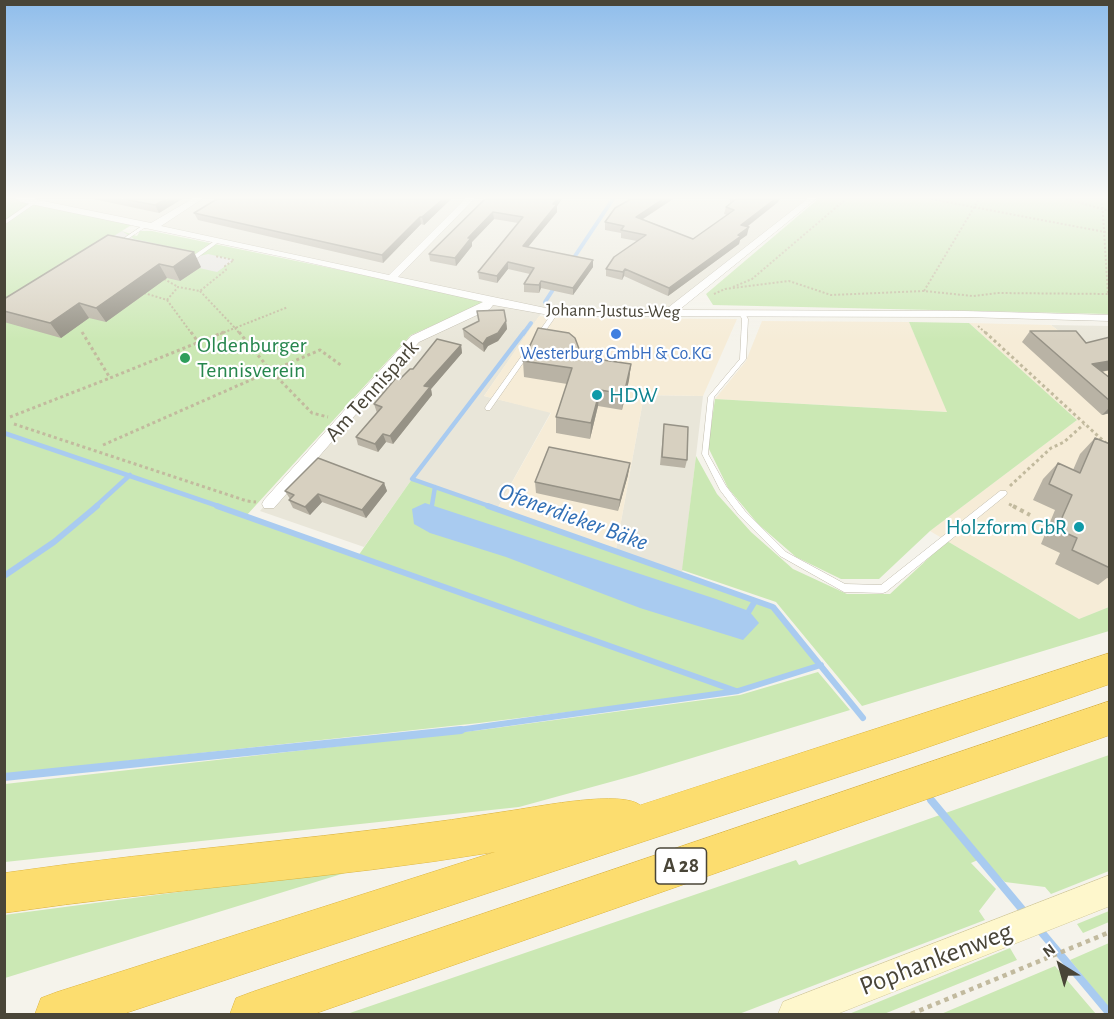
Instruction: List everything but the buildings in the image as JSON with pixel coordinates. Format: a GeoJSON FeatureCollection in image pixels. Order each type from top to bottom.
{"type":"FeatureCollection","features":[{"type":"Feature","properties":{"kind":"highway","name":"A 28"},"geometry":{"type":"LineString","coordinates":[[57,1014],[911,736],[1110,668]]}},
{"type":"Feature","properties":{"kind":"highway","name":"A 28"},"geometry":{"type":"LineString","coordinates":[[252,1014],[1110,718]]}},
{"type":"Feature","properties":{"kind":"highway"},"geometry":{"type":"LineString","coordinates":[[4,893],[99,879],[438,843],[558,822],[666,814]]}},
{"type":"Feature","properties":{"kind":"street","name":"Johann-Justus-Weg"},"geometry":{"type":"LineString","coordinates":[[244,247],[489,301],[555,313],[964,314],[1110,318]]}},
{"type":"Feature","properties":{"kind":"street"},"geometry":{"type":"LineString","coordinates":[[391,278],[422,247]]}},
{"type":"Feature","properties":{"kind":"street"},"geometry":{"type":"LineString","coordinates":[[668,313],[752,247]]}},
{"type":"Feature","properties":{"kind":"street","name":"Am Tennispark"},"geometry":{"type":"LineString","coordinates":[[269,504],[344,422],[415,339],[486,307],[489,301]]}},
{"type":"Feature","properties":{"kind":"street","name":"Pophankenweg"},"geometry":{"type":"LineString","coordinates":[[795,1014],[1110,890]]}},
{"type":"Feature","properties":{"kind":"lane"},"geometry":{"type":"LineString","coordinates":[[185,254],[195,257],[210,247]]}},
{"type":"Feature","properties":{"kind":"lane"},"geometry":{"type":"LineString","coordinates":[[488,408],[555,313]]}},
{"type":"Feature","properties":{"kind":"lane"},"geometry":{"type":"LineString","coordinates":[[742,313],[744,319],[743,359],[711,397],[705,454],[723,489],[742,513],[783,554],[844,588],[883,589],[1004,493]]}},
{"type":"Feature","properties":{"kind":"path"},"geometry":{"type":"LineString","coordinates":[[706,297],[752,279],[790,247]]}},
{"type":"Feature","properties":{"kind":"path"},"geometry":{"type":"LineString","coordinates":[[924,291],[950,247]]}},
{"type":"Feature","properties":{"kind":"path"},"geometry":{"type":"LineString","coordinates":[[725,290],[789,281],[831,295],[924,291],[973,296],[997,293],[1109,294],[1105,247]]}},
{"type":"Feature","properties":{"kind":"path"},"geometry":{"type":"LineString","coordinates":[[195,257],[208,254],[234,260],[225,266],[226,270],[200,291]]}},
{"type":"Feature","properties":{"kind":"path"},"geometry":{"type":"LineString","coordinates":[[164,279],[177,284],[178,287],[200,291],[312,413],[344,422]]}},
{"type":"Feature","properties":{"kind":"path"},"geometry":{"type":"LineString","coordinates":[[167,300],[178,287]]}},
{"type":"Feature","properties":{"kind":"path"},"geometry":{"type":"LineString","coordinates":[[144,293],[167,300],[198,342]]}},
{"type":"Feature","properties":{"kind":"path"},"geometry":{"type":"LineString","coordinates":[[10,417],[288,307]]}},
{"type":"Feature","properties":{"kind":"path"},"geometry":{"type":"LineString","coordinates":[[964,314],[1110,447]]}},
{"type":"Feature","properties":{"kind":"path"},"geometry":{"type":"LineString","coordinates":[[82,332],[110,378]]}},
{"type":"Feature","properties":{"kind":"path"},"geometry":{"type":"LineString","coordinates":[[104,445],[320,350],[342,366]]}},
{"type":"Feature","properties":{"kind":"path"},"geometry":{"type":"LineString","coordinates":[[14,424],[247,501],[269,504]]}},
{"type":"Feature","properties":{"kind":"path"},"geometry":{"type":"LineString","coordinates":[[1030,515],[1003,501],[1004,493],[1051,448],[1064,442],[1084,424]]}},
{"type":"Feature","properties":{"kind":"path"},"geometry":{"type":"LineString","coordinates":[[911,1014],[1110,932]]}},
{"type":"Feature","properties":{"kind":"shaded area"},"geometry":{"type":"Polygon","coordinates":[[[96,247],[169,247],[190,251],[195,257],[208,254],[234,260],[217,272],[199,268],[5,302],[96,247]]]}},
{"type":"Feature","properties":{"kind":"shaded area"},"geometry":{"type":"Polygon","coordinates":[[[246,247],[752,247],[668,313],[543,311],[484,396],[551,412],[497,509],[412,479],[364,547],[260,511],[411,335],[488,301],[246,247]]]}},
{"type":"Feature","properties":{"kind":"shaded area"},"geometry":{"type":"Polygon","coordinates":[[[539,316],[737,319],[703,396],[644,395],[616,549],[497,509],[551,413],[484,396],[539,316]]]}},
{"type":"Feature","properties":{"kind":"shaded area"},"geometry":{"type":"Polygon","coordinates":[[[762,321],[909,322],[948,412],[715,399],[746,361],[762,321]]]}},
{"type":"Feature","properties":{"kind":"shaded area"},"geometry":{"type":"Polygon","coordinates":[[[969,323],[1051,325],[1109,369],[1109,607],[1079,619],[930,531],[1077,420],[969,323]]]}},
{"type":"Feature","properties":{"kind":"shaded area"},"geometry":{"type":"Polygon","coordinates":[[[1051,325],[1109,326],[1109,369],[1051,325]]]}},
{"type":"Feature","properties":{"kind":"shaded area"},"geometry":{"type":"Polygon","coordinates":[[[644,395],[703,396],[682,575],[616,549],[644,395]]]}},
{"type":"Feature","properties":{"kind":"green space"},"geometry":{"type":"Polygon","coordinates":[[[4,247],[227,247],[489,301],[411,335],[246,516],[358,556],[412,479],[773,607],[821,665],[738,691],[479,723],[5,774],[4,247]]]}},
{"type":"Feature","properties":{"kind":"green space"},"geometry":{"type":"Polygon","coordinates":[[[762,247],[1109,247],[1109,314],[713,305],[706,294],[762,247]]]}},
{"type":"Feature","properties":{"kind":"green space"},"geometry":{"type":"Polygon","coordinates":[[[909,322],[969,323],[1077,420],[930,531],[879,579],[841,579],[796,557],[758,524],[728,488],[708,447],[715,399],[947,412],[909,322]]]}},
{"type":"Feature","properties":{"kind":"green space"},"geometry":{"type":"Polygon","coordinates":[[[696,456],[717,494],[751,532],[793,569],[847,594],[890,594],[947,541],[1079,619],[1109,607],[1109,631],[862,706],[776,602],[682,570],[696,456]]]}},
{"type":"Feature","properties":{"kind":"green space"},"geometry":{"type":"Polygon","coordinates":[[[818,672],[850,710],[636,775],[519,807],[5,862],[5,784],[481,730],[740,695],[818,672]]]}},
{"type":"Feature","properties":{"kind":"green space"},"geometry":{"type":"Polygon","coordinates":[[[1109,755],[1109,871],[1051,894],[1045,887],[1005,882],[980,859],[971,863],[996,889],[979,911],[985,920],[739,1014],[347,1014],[796,860],[799,865],[1109,755]]]}},
{"type":"Feature","properties":{"kind":"green space"},"geometry":{"type":"Polygon","coordinates":[[[361,868],[5,978],[4,915],[361,868]]]}},
{"type":"Feature","properties":{"kind":"green space"},"geometry":{"type":"Polygon","coordinates":[[[1109,911],[1109,922],[1083,933],[1077,924],[1109,911]]]}},
{"type":"Feature","properties":{"kind":"green space"},"geometry":{"type":"Polygon","coordinates":[[[1109,943],[1109,1008],[1070,960],[1109,943]]]}},
{"type":"Feature","properties":{"kind":"green space"},"geometry":{"type":"Polygon","coordinates":[[[1010,948],[1017,960],[884,1014],[849,1014],[1010,948]]]}},
{"type":"Feature","properties":{"kind":"green space"},"geometry":{"type":"Polygon","coordinates":[[[1055,966],[1096,1014],[941,1014],[1055,966]]]}},
{"type":"Feature","properties":{"kind":"water"},"geometry":{"type":"Polygon","coordinates":[[[425,503],[716,599],[749,611],[759,623],[743,640],[640,608],[506,557],[430,533],[414,524],[412,509],[425,503]]]}},
{"type":"Feature","properties":{"kind":"waterway","name":"Ofenerdieker Bäke"},"geometry":{"type":"LineString","coordinates":[[571,262],[581,247]]}},
{"type":"Feature","properties":{"kind":"waterway","name":"Ofenerdieker Bäke"},"geometry":{"type":"LineString","coordinates":[[545,302],[556,285]]}},
{"type":"Feature","properties":{"kind":"waterway","name":"Ofenerdieker Bäke"},"geometry":{"type":"LineString","coordinates":[[523,334],[531,323]]}},
{"type":"Feature","properties":{"kind":"waterway","name":"Ofenerdieker Bäke"},"geometry":{"type":"LineString","coordinates":[[435,487],[412,479],[524,332]]}},
{"type":"Feature","properties":{"kind":"waterway"},"geometry":{"type":"LineString","coordinates":[[4,433],[129,476]]}},
{"type":"Feature","properties":{"kind":"waterway"},"geometry":{"type":"LineString","coordinates":[[95,507],[129,476]]}},
{"type":"Feature","properties":{"kind":"waterway"},"geometry":{"type":"LineString","coordinates":[[129,476],[221,507]]}},
{"type":"Feature","properties":{"kind":"waterway"},"geometry":{"type":"LineString","coordinates":[[432,505],[435,487]]}},
{"type":"Feature","properties":{"kind":"waterway","name":"Ofenerdieker Bäke"},"geometry":{"type":"LineString","coordinates":[[435,487],[492,507]]}},
{"type":"Feature","properties":{"kind":"waterway"},"geometry":{"type":"LineString","coordinates":[[4,576],[54,542],[97,506]]}},
{"type":"Feature","properties":{"kind":"waterway"},"geometry":{"type":"LineString","coordinates":[[217,506],[736,691]]}},
{"type":"Feature","properties":{"kind":"waterway","name":"Ofenerdieker Bäke"},"geometry":{"type":"LineString","coordinates":[[488,506],[773,607],[820,665]]}},
{"type":"Feature","properties":{"kind":"waterway"},"geometry":{"type":"LineString","coordinates":[[749,611],[755,601]]}},
{"type":"Feature","properties":{"kind":"waterway"},"geometry":{"type":"LineString","coordinates":[[451,731],[738,691],[820,665]]}},
{"type":"Feature","properties":{"kind":"waterway","name":"Ofenerdieker Bäke"},"geometry":{"type":"LineString","coordinates":[[820,665],[863,718]]}},
{"type":"Feature","properties":{"kind":"waterway"},"geometry":{"type":"LineString","coordinates":[[4,777],[461,730]]}},
{"type":"Feature","properties":{"kind":"waterway","name":"Ofenerdieker Bäke"},"geometry":{"type":"LineString","coordinates":[[931,800],[1026,914]]}},
{"type":"Feature","properties":{"kind":"waterway","name":"Ofenerdieker Bäke"},"geometry":{"type":"LineString","coordinates":[[1038,928],[1110,1014]]}},
{"type":"Feature","properties":{"kind":"place","name":"Westerburg GmbH & Co.KG"},"geometry":{"type":"Point","coordinates":[616,334]}},
{"type":"Feature","properties":{"kind":"place","name":"Oldenburger Tennisverein"},"geometry":{"type":"Point","coordinates":[185,358]}},
{"type":"Feature","properties":{"kind":"place","name":"HDW"},"geometry":{"type":"Point","coordinates":[597,395]}},
{"type":"Feature","properties":{"kind":"place","name":"Holzform GbR"},"geometry":{"type":"Point","coordinates":[1079,527]}}]}
